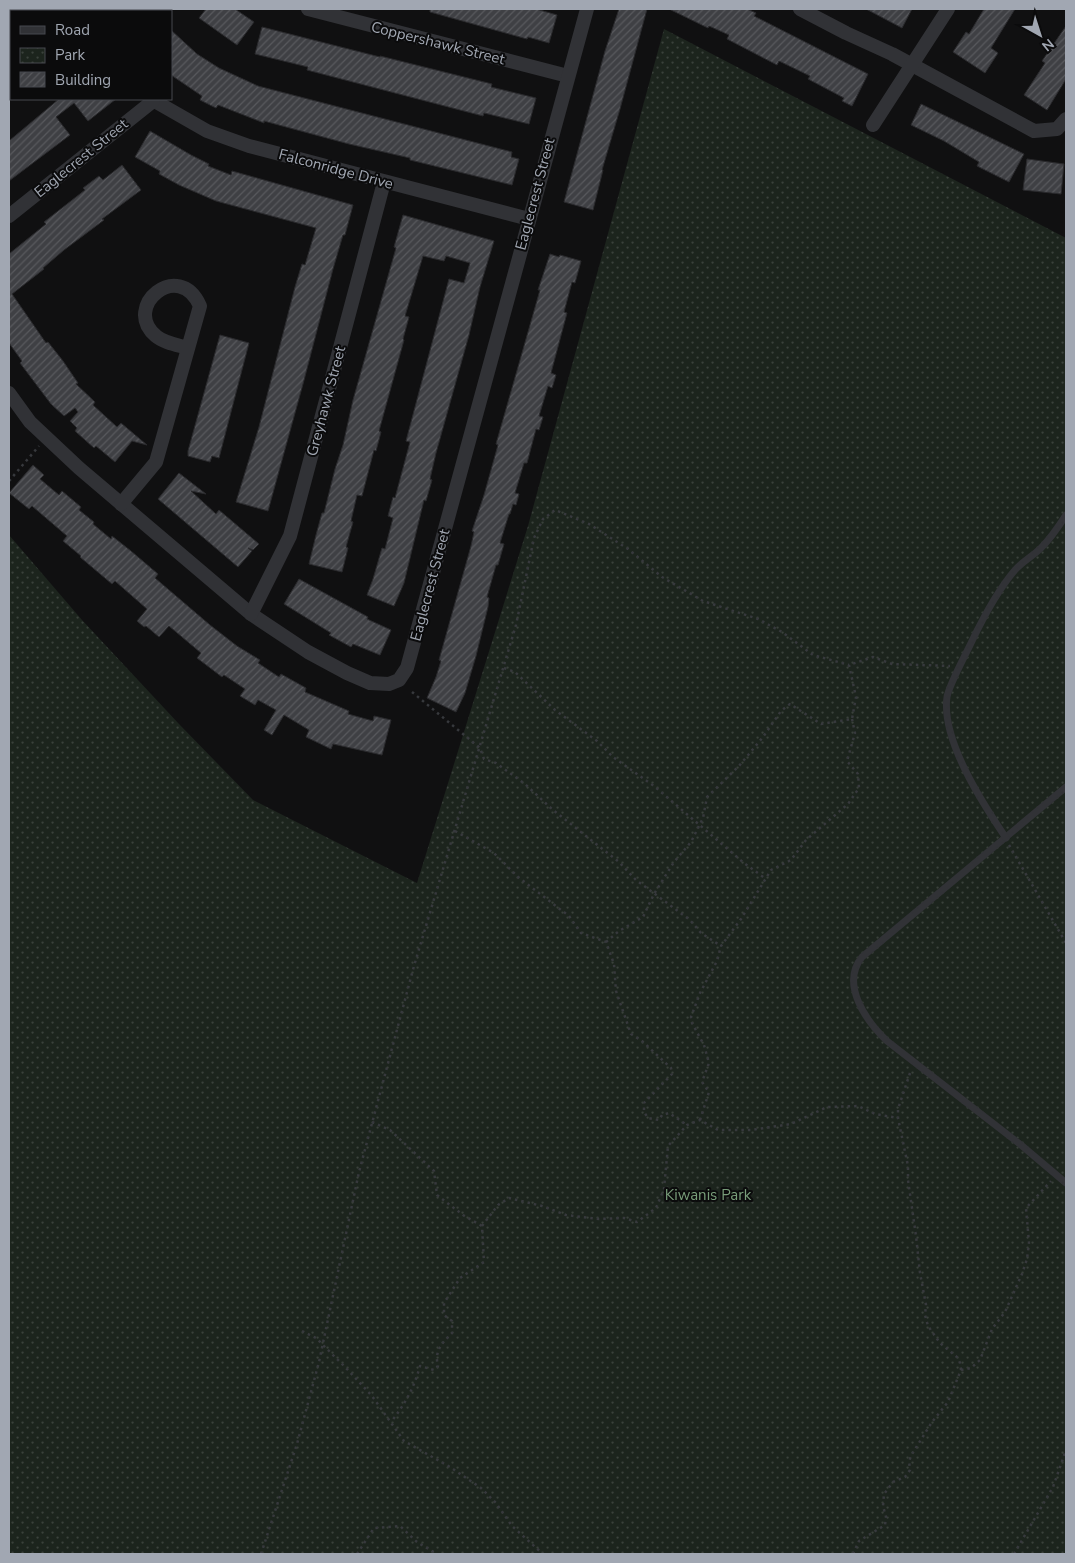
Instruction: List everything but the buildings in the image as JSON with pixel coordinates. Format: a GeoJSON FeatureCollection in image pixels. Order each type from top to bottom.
{"type":"FeatureCollection","features":[{"type":"Feature","properties":{"kind":"street","name":"Coppershawk Street"},"geometry":{"type":"LineString","coordinates":[[308,9],[568,76]]}},
{"type":"Feature","properties":{"kind":"street","name":"Eaglecrest Street"},"geometry":{"type":"LineString","coordinates":[[9,393],[30,422],[46,438],[251,614],[308,652],[347,674],[370,683],[389,684],[399,680],[407,668],[586,9]]}},
{"type":"Feature","properties":{"kind":"street"},"geometry":{"type":"LineString","coordinates":[[800,9],[912,64],[1034,131],[1057,129],[1066,119]]}},
{"type":"Feature","properties":{"kind":"street"},"geometry":{"type":"LineString","coordinates":[[873,125],[948,9]]}},
{"type":"Feature","properties":{"kind":"street","name":"Eaglecrest Street"},"geometry":{"type":"LineString","coordinates":[[9,216],[152,100]]}},
{"type":"Feature","properties":{"kind":"street","name":"Falconridge Drive"},"geometry":{"type":"LineString","coordinates":[[152,100],[207,130],[248,146],[529,219]]}},
{"type":"Feature","properties":{"kind":"street","name":"Greyhawk Street"},"geometry":{"type":"LineString","coordinates":[[251,614],[290,536],[384,182]]}},
{"type":"Feature","properties":{"kind":"street"},"geometry":{"type":"LineString","coordinates":[[122,504],[156,462],[200,306],[197,298],[184,288],[176,286],[160,289],[154,294],[146,307],[145,314],[150,329],[161,339],[188,348]]}},
{"type":"Feature","properties":{"kind":"lane"},"geometry":{"type":"LineString","coordinates":[[1006,838],[982,802],[966,771],[949,722],[947,695],[984,615],[1001,589],[1015,570],[1040,550],[1066,515]]}},
{"type":"Feature","properties":{"kind":"lane"},"geometry":{"type":"LineString","coordinates":[[1066,786],[862,957],[855,969],[853,980],[856,997],[877,1032],[913,1062],[1021,1144],[1066,1183]]}},
{"type":"Feature","properties":{"kind":"path"},"geometry":{"type":"LineString","coordinates":[[9,481],[46,438]]}},
{"type":"Feature","properties":{"kind":"path"},"geometry":{"type":"LineString","coordinates":[[261,1554],[297,1444],[323,1344],[359,1172],[414,966],[504,668],[516,625],[534,538],[542,519],[555,510],[589,524],[628,549],[662,577],[703,601],[758,619],[782,632],[813,655],[849,665],[873,657],[892,664],[960,666]]}},
{"type":"Feature","properties":{"kind":"path"},"geometry":{"type":"LineString","coordinates":[[700,1120],[709,1092],[702,1082],[709,1063],[704,1045],[692,1024],[691,1017],[700,992],[717,962],[721,946],[741,919],[771,870],[791,860],[806,840],[848,804],[859,788],[858,774],[847,761],[855,734],[852,719],[856,697],[849,665]]}},
{"type":"Feature","properties":{"kind":"path"},"geometry":{"type":"LineString","coordinates":[[504,668],[515,672],[555,710],[597,741],[613,757],[654,786],[699,826],[766,879]]}},
{"type":"Feature","properties":{"kind":"path"},"geometry":{"type":"LineString","coordinates":[[412,692],[480,748],[484,759],[496,763],[525,784],[553,810],[619,862],[636,880],[690,920],[701,934],[721,946]]}},
{"type":"Feature","properties":{"kind":"path"},"geometry":{"type":"LineString","coordinates":[[606,942],[644,917],[654,894],[674,862],[691,842],[703,818],[707,797],[739,766],[763,738],[781,710],[790,704],[821,724],[852,719]]}},
{"type":"Feature","properties":{"kind":"path"},"geometry":{"type":"LineString","coordinates":[[455,831],[494,853],[518,877],[569,916],[582,933],[606,942],[614,964],[616,991],[631,1034],[642,1041],[670,1068],[672,1074],[644,1103],[644,1112],[648,1118],[660,1120],[662,1115],[668,1113],[687,1125]]}},
{"type":"Feature","properties":{"kind":"path"},"geometry":{"type":"LineString","coordinates":[[1006,838],[1011,850],[1066,943]]}},
{"type":"Feature","properties":{"kind":"path"},"geometry":{"type":"LineString","coordinates":[[853,1554],[859,1542],[885,1525],[884,1494],[893,1482],[905,1477],[910,1470],[909,1461],[912,1454],[932,1422],[948,1402],[961,1370],[958,1358],[940,1343],[928,1326],[908,1180],[908,1166],[898,1118],[898,1109],[913,1062]]}},
{"type":"Feature","properties":{"kind":"path"},"geometry":{"type":"LineString","coordinates":[[700,1120],[718,1130],[751,1130],[791,1124],[827,1108],[858,1106],[875,1114],[898,1118]]}},
{"type":"Feature","properties":{"kind":"path"},"geometry":{"type":"LineString","coordinates":[[391,1422],[408,1398],[420,1366],[434,1370],[438,1366],[436,1357],[442,1343],[452,1333],[452,1321],[444,1315],[444,1303],[460,1278],[484,1262],[482,1226],[498,1205],[509,1198],[542,1206],[566,1215],[599,1219],[624,1218],[637,1222],[656,1208],[664,1189],[668,1146],[687,1125],[700,1120]]}},
{"type":"Feature","properties":{"kind":"path"},"geometry":{"type":"LineString","coordinates":[[372,1122],[390,1130],[434,1171],[437,1195],[463,1215],[482,1226]]}},
{"type":"Feature","properties":{"kind":"path"},"geometry":{"type":"LineString","coordinates":[[961,1370],[972,1368],[980,1360],[992,1329],[1005,1312],[1027,1259],[1029,1243],[1026,1208],[1057,1175]]}},
{"type":"Feature","properties":{"kind":"path"},"geometry":{"type":"LineString","coordinates":[[302,1331],[323,1344],[372,1396],[404,1441],[450,1467],[481,1488],[496,1503],[512,1526],[543,1554]]}},
{"type":"Feature","properties":{"kind":"path"},"geometry":{"type":"LineString","coordinates":[[1014,1554],[1053,1487],[1066,1450]]}},
{"type":"Feature","properties":{"kind":"path"},"geometry":{"type":"LineString","coordinates":[[357,1554],[374,1528],[400,1526],[417,1542],[437,1554]]}},
{"type":"Feature","properties":{"kind":"green space","name":"Kiwanis Park"},"geometry":{"type":"Polygon","coordinates":[[[664,29],[1066,238],[1066,1554],[9,1554],[9,535],[82,620],[253,800],[417,883],[528,526],[664,29]]]}}]}
